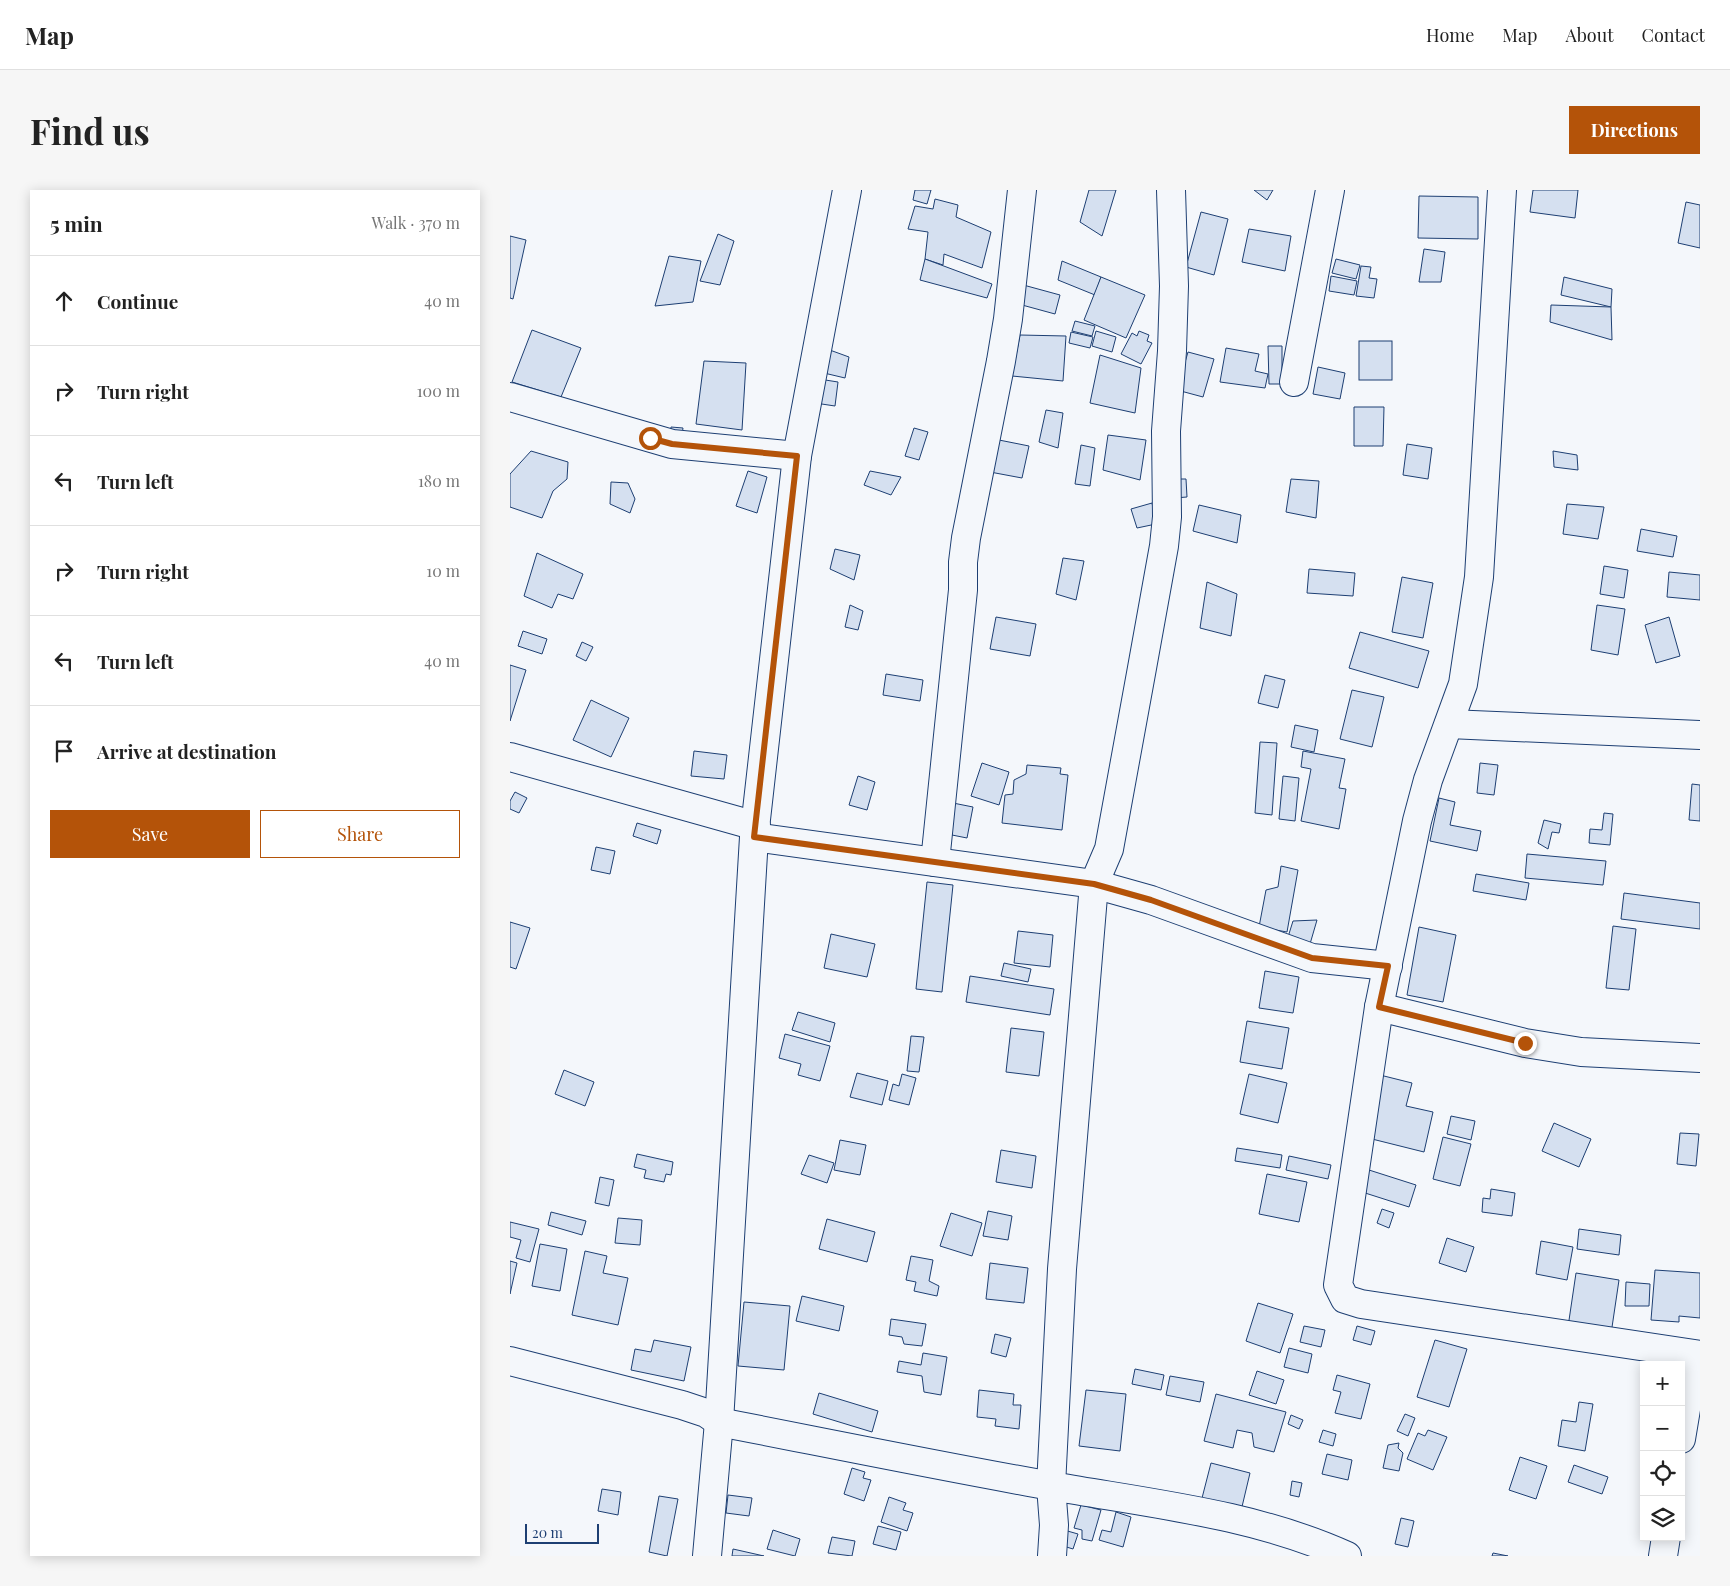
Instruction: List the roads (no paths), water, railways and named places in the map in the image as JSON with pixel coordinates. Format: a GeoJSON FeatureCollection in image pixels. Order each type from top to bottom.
{"type":"FeatureCollection","features":[{"type":"Feature","properties":{"kind":"street"},"geometry":{"type":"LineString","coordinates":[[707,1556],[719,1422],[755,831],[797,456],[847,190]]}},
{"type":"Feature","properties":{"kind":"street"},"geometry":{"type":"LineString","coordinates":[[935,862],[963,590],[965,546],[1004,345],[1022,190]]}},
{"type":"Feature","properties":{"kind":"street"},"geometry":{"type":"LineString","coordinates":[[1052,1556],[1054,1525],[1051,1486],[1062,1270],[1094,884],[1109,849],[1167,516],[1166,432],[1172,351],[1174,286],[1171,190]]}},
{"type":"Feature","properties":{"kind":"street"},"geometry":{"type":"LineString","coordinates":[[1294,382],[1330,190]]}},
{"type":"Feature","properties":{"kind":"street"},"geometry":{"type":"LineString","coordinates":[[1502,190],[1480,577],[1462,684],[1428,780],[1417,822],[1379,1007],[1338,1285],[1345,1299],[1361,1304],[1697,1355],[1685,1418]]}},
{"type":"Feature","properties":{"kind":"street"},"geometry":{"type":"LineString","coordinates":[[510,397],[672,444],[797,456]]}},
{"type":"Feature","properties":{"kind":"street"},"geometry":{"type":"LineString","coordinates":[[1449,724],[1700,735]]}},
{"type":"Feature","properties":{"kind":"street"},"geometry":{"type":"LineString","coordinates":[[510,757],[755,831],[935,862],[1094,884],[1151,900],[1312,958],[1388,966]]}},
{"type":"Feature","properties":{"kind":"street"},"geometry":{"type":"LineString","coordinates":[[1379,1007],[1525,1043],[1581,1052],[1700,1058]]}},
{"type":"Feature","properties":{"kind":"street"},"geometry":{"type":"LineString","coordinates":[[510,1361],[682,1404],[706,1413],[719,1422],[1051,1486],[1234,1518],[1271,1528],[1347,1556]]}},
{"type":"Feature","properties":{"kind":"street"},"geometry":{"type":"LineString","coordinates":[[1663,1556],[1665,1541]]}}]}
